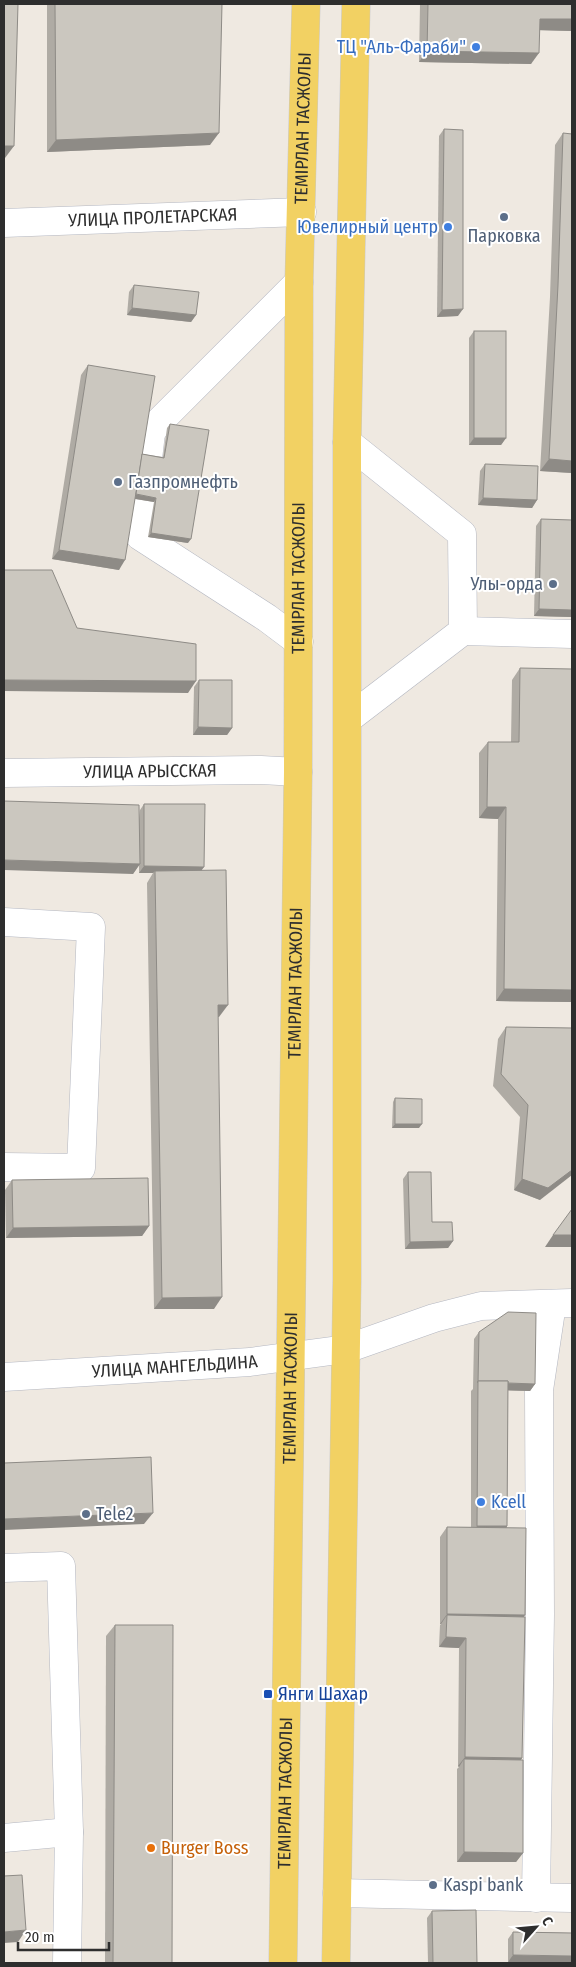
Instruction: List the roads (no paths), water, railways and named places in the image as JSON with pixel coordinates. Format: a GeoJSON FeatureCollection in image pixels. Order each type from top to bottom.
{"type":"FeatureCollection","features":[{"type":"Feature","properties":{"kind":"main road","name":"ТЕМІРЛАН ТАСЖОЛЫ"},"geometry":{"type":"LineString","coordinates":[[283,1963],[298,772],[299,282],[306,4]]}},
{"type":"Feature","properties":{"kind":"main road"},"geometry":{"type":"LineString","coordinates":[[336,1963],[346,1349],[347,442],[356,4]]}},
{"type":"Feature","properties":{"kind":"street","name":"УЛИЦА ПРОЛЕТАРСКАЯ"},"geometry":{"type":"LineString","coordinates":[[4,223],[302,212]]}},
{"type":"Feature","properties":{"kind":"street"},"geometry":{"type":"LineString","coordinates":[[148,459],[152,433],[156,425],[299,282]]}},
{"type":"Feature","properties":{"kind":"street"},"geometry":{"type":"LineString","coordinates":[[347,442],[462,534],[463,631]]}},
{"type":"Feature","properties":{"kind":"street"},"geometry":{"type":"LineString","coordinates":[[141,500],[138,528],[140,536],[267,618],[299,642]]}},
{"type":"Feature","properties":{"kind":"street"},"geometry":{"type":"LineString","coordinates":[[348,719],[463,631],[572,634]]}},
{"type":"Feature","properties":{"kind":"street","name":"УЛИЦА АРЫССКАЯ"},"geometry":{"type":"LineString","coordinates":[[4,773],[261,770],[298,772]]}},
{"type":"Feature","properties":{"kind":"street"},"geometry":{"type":"LineString","coordinates":[[4,922],[91,927],[81,1168],[4,1167]]}},
{"type":"Feature","properties":{"kind":"street"},"geometry":{"type":"LineString","coordinates":[[536,1898],[540,1614],[539,1390],[562,1304]]}},
{"type":"Feature","properties":{"kind":"street","name":"УЛИЦА МАНГЕЛЬДИНА"},"geometry":{"type":"LineString","coordinates":[[4,1377],[250,1362],[290,1357],[346,1349],[434,1318],[481,1306],[562,1304]]}},
{"type":"Feature","properties":{"kind":"street"},"geometry":{"type":"LineString","coordinates":[[4,1568],[61,1566],[69,1832],[67,1963]]}},
{"type":"Feature","properties":{"kind":"street"},"geometry":{"type":"LineString","coordinates":[[4,1838],[69,1832]]}},
{"type":"Feature","properties":{"kind":"street"},"geometry":{"type":"LineString","coordinates":[[337,1893],[572,1898]]}},
{"type":"Feature","properties":{"kind":"place","name":"ТЦ \"Аль-Фараби\""},"geometry":{"type":"Point","coordinates":[476,47]}},
{"type":"Feature","properties":{"kind":"place","name":"Парковка"},"geometry":{"type":"Point","coordinates":[504,217]}},
{"type":"Feature","properties":{"kind":"place","name":"Ювелирный центр"},"geometry":{"type":"Point","coordinates":[448,227]}},
{"type":"Feature","properties":{"kind":"place","name":"Газпромнефть"},"geometry":{"type":"Point","coordinates":[118,482]}},
{"type":"Feature","properties":{"kind":"place","name":"Улы-орда"},"geometry":{"type":"Point","coordinates":[553,584]}},
{"type":"Feature","properties":{"kind":"place","name":"Kcell"},"geometry":{"type":"Point","coordinates":[481,1502]}},
{"type":"Feature","properties":{"kind":"place","name":"Tele2"},"geometry":{"type":"Point","coordinates":[86,1514]}},
{"type":"Feature","properties":{"kind":"place","name":"Янги Шахар"},"geometry":{"type":"Point","coordinates":[268,1694]}},
{"type":"Feature","properties":{"kind":"place","name":"Burger Boss"},"geometry":{"type":"Point","coordinates":[151,1848]}},
{"type":"Feature","properties":{"kind":"place","name":"Kaspi bank"},"geometry":{"type":"Point","coordinates":[433,1885]}}]}
